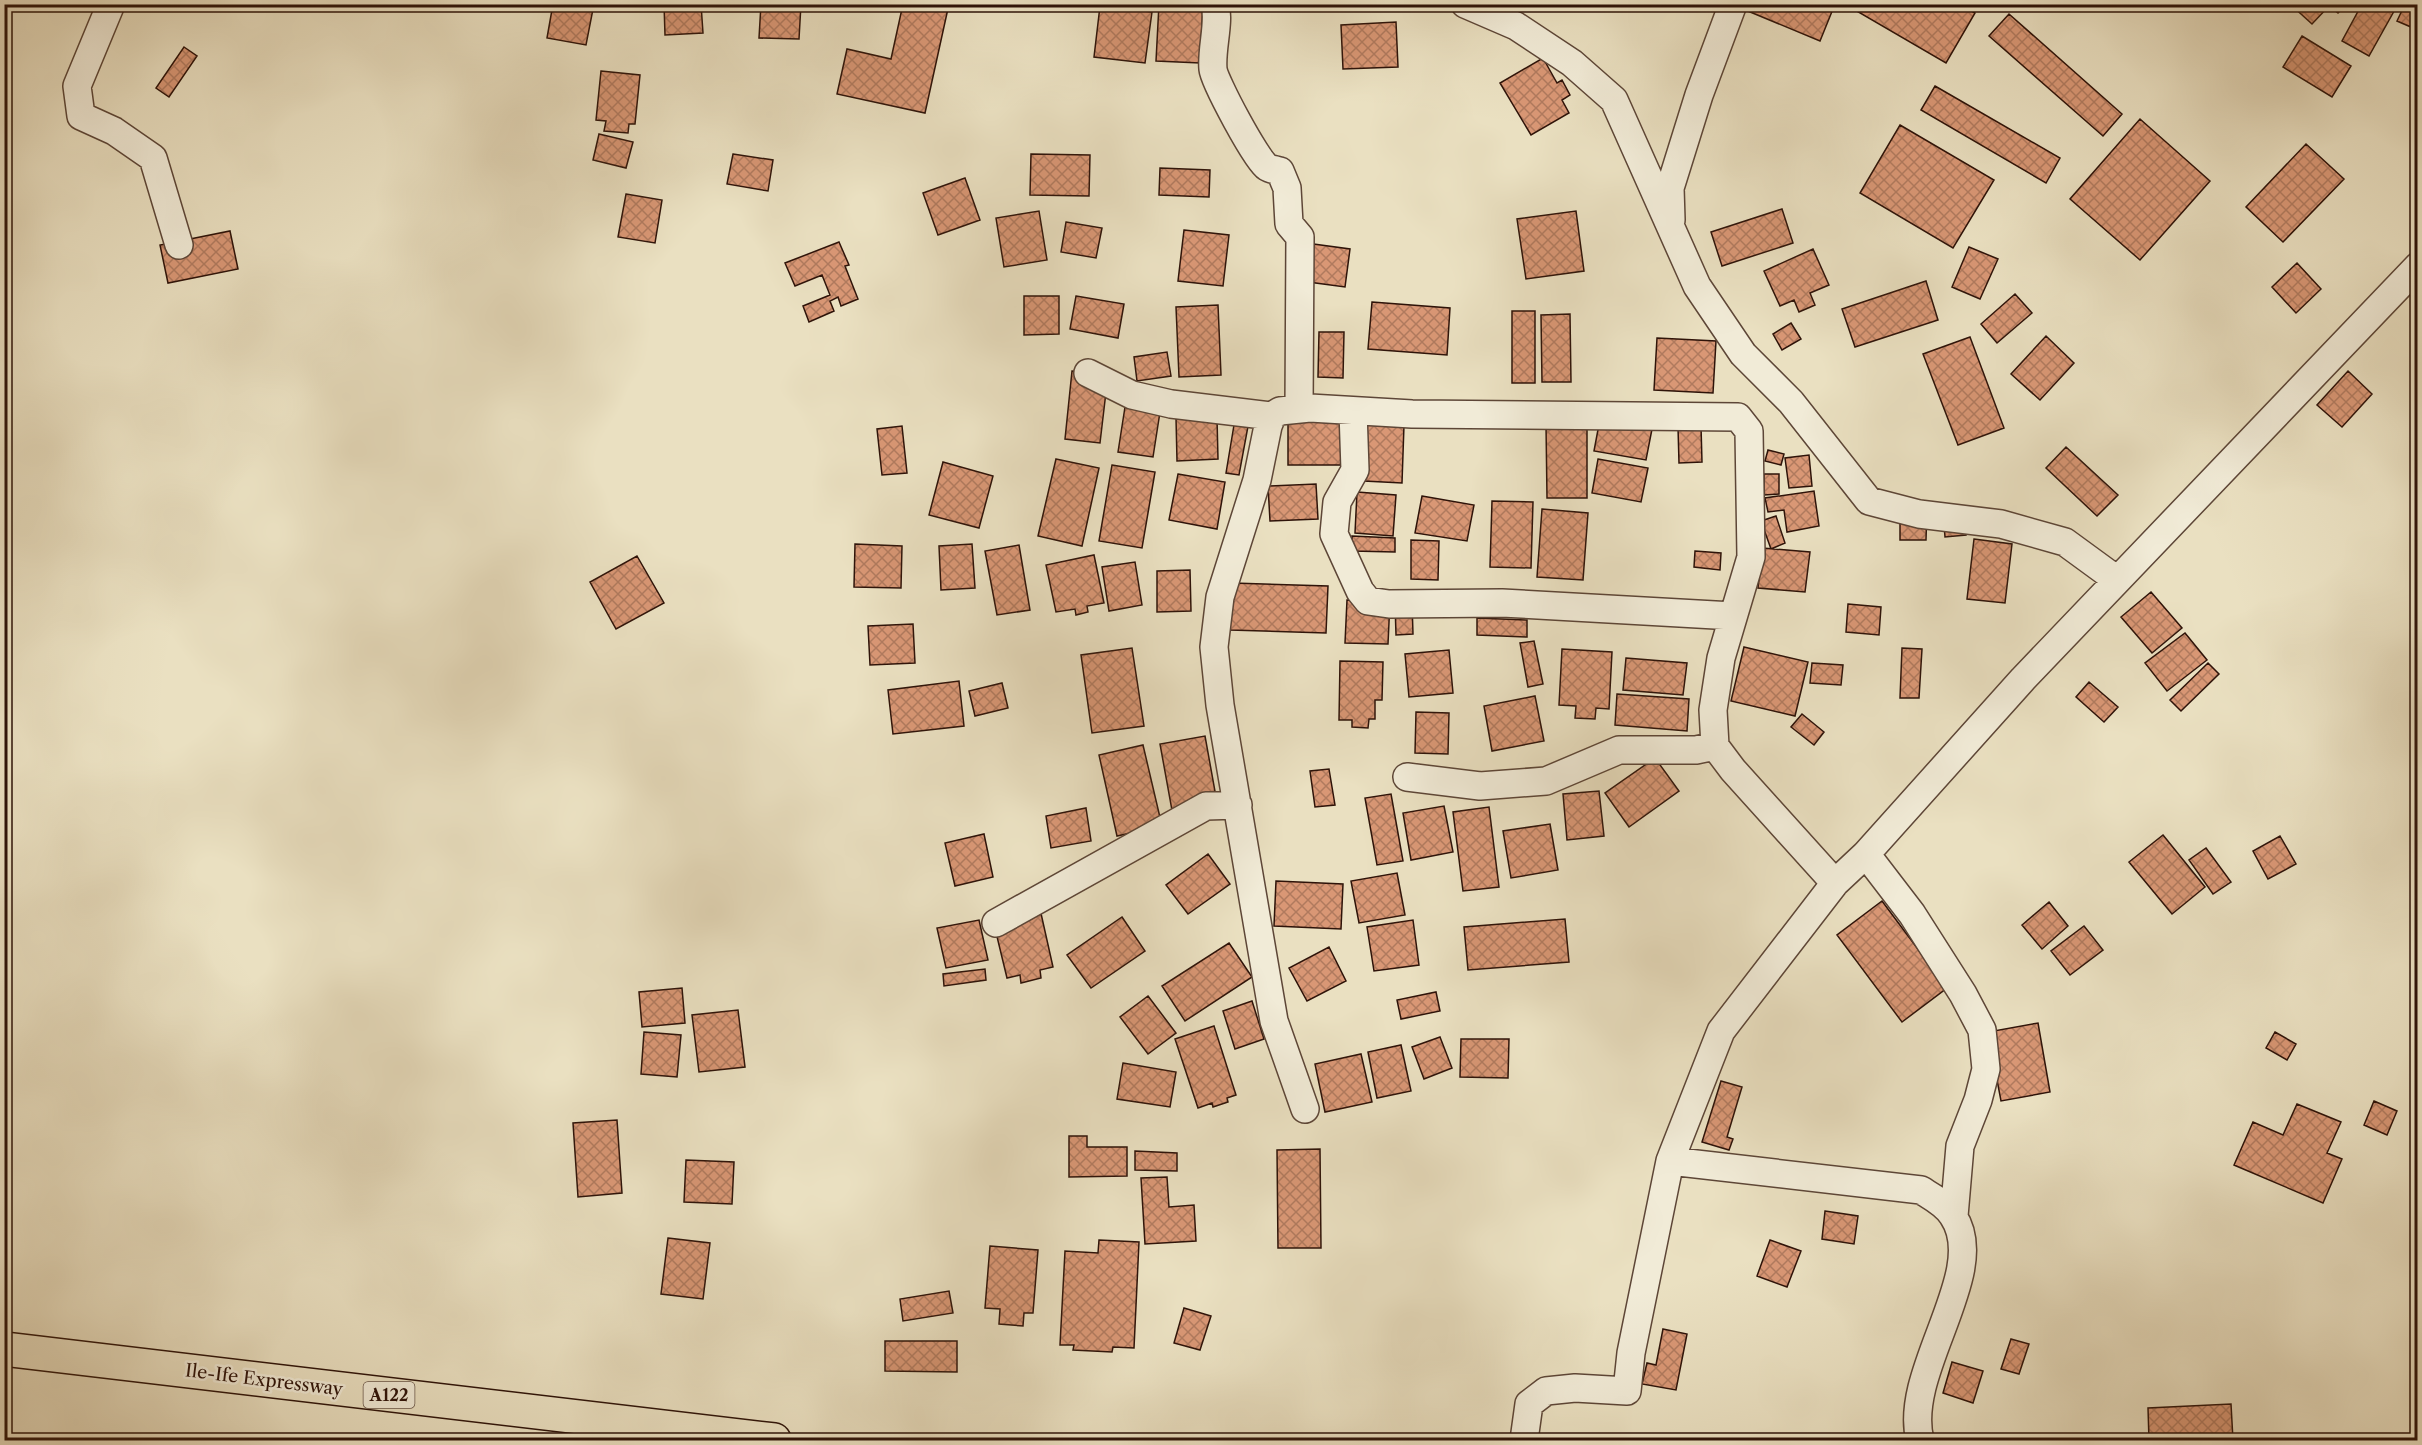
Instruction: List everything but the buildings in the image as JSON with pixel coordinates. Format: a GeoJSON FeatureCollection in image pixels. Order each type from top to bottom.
{"type":"FeatureCollection","features":[{"type":"Feature","properties":{"kind":"highway","name":"Ile-Ife Expressway"},"geometry":{"type":"LineString","coordinates":[[4,1349],[774,1440]]}},
{"type":"Feature","properties":{"kind":"street"},"geometry":{"type":"LineString","coordinates":[[111,4],[77,86],[81,116],[114,131],[153,158],[179,245]]}},
{"type":"Feature","properties":{"kind":"street"},"geometry":{"type":"LineString","coordinates":[[1215,4],[1217,12],[1213,42],[1213,72],[1231,111],[1250,140],[1257,157],[1267,167],[1280,171],[1287,188],[1289,224],[1300,237],[1299,409]]}},
{"type":"Feature","properties":{"kind":"street"},"geometry":{"type":"LineString","coordinates":[[1465,4],[1516,26],[1572,63],[1614,100],[1671,233],[1697,286],[1743,354],[1791,402],[1869,501],[1919,514],[2001,524],[2065,542],[2117,580]]}},
{"type":"Feature","properties":{"kind":"street"},"geometry":{"type":"LineString","coordinates":[[1671,233],[1670,188],[1699,95],[1734,4]]}},
{"type":"Feature","properties":{"kind":"street"},"geometry":{"type":"LineString","coordinates":[[1524,1440],[1529,1404],[1546,1391],[1575,1388],[1627,1391],[1631,1353],[1670,1161],[1720,1031],[1835,883],[1866,854],[2023,679],[2418,266]]}},
{"type":"Feature","properties":{"kind":"street"},"geometry":{"type":"LineString","coordinates":[[1088,373],[1132,395],[1171,404],[1272,416]]}},
{"type":"Feature","properties":{"kind":"street"},"geometry":{"type":"LineString","coordinates":[[1305,1109],[1274,1021],[1220,705],[1214,647],[1220,597],[1257,480],[1268,426],[1272,416],[1280,411],[1299,409],[1424,414],[1738,417],[1749,431],[1750,557],[1721,658],[1713,710],[1715,746],[1733,770],[1835,883]]}},
{"type":"Feature","properties":{"kind":"street"},"geometry":{"type":"LineString","coordinates":[[1353,411],[1355,470],[1337,502],[1334,534],[1360,591],[1368,601],[1389,604],[1502,603],[1733,616]]}},
{"type":"Feature","properties":{"kind":"street"},"geometry":{"type":"LineString","coordinates":[[1407,777],[1480,786],[1546,781],[1619,750],[1696,750],[1715,746]]}},
{"type":"Feature","properties":{"kind":"street"},"geometry":{"type":"LineString","coordinates":[[996,923],[1206,806],[1238,806]]}},
{"type":"Feature","properties":{"kind":"street"},"geometry":{"type":"LineString","coordinates":[[1866,854],[1912,914],[1963,994],[1982,1030],[1986,1068],[1978,1100],[1960,1146],[1954,1216],[1961,1237],[1962,1262],[1952,1305],[1936,1341],[1918,1398],[1920,1440]]}},
{"type":"Feature","properties":{"kind":"street"},"geometry":{"type":"LineString","coordinates":[[1670,1161],[1921,1190],[1940,1202],[1954,1216]]}}]}
